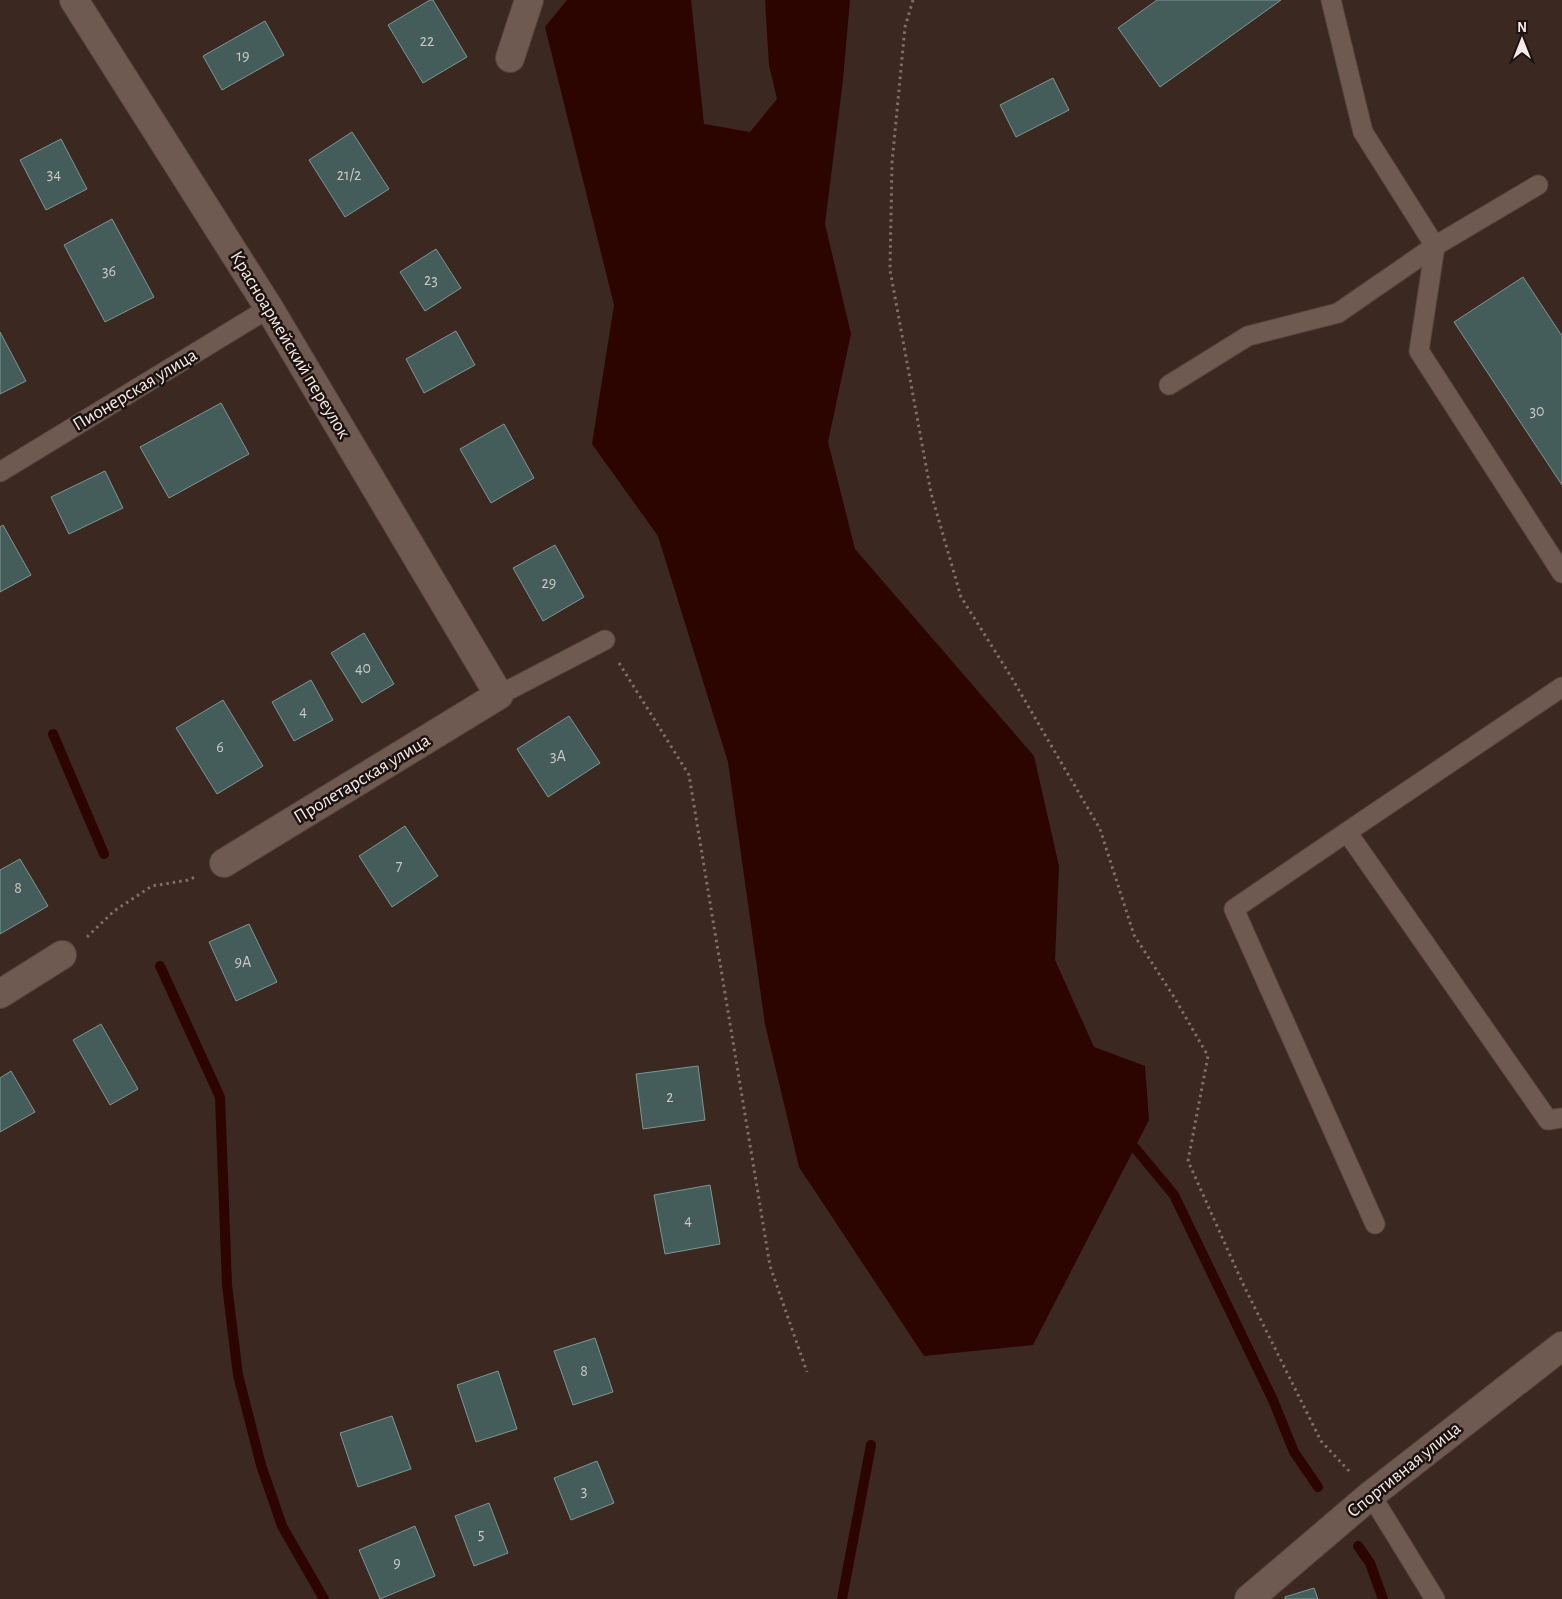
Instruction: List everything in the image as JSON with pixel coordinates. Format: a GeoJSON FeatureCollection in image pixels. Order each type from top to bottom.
{"type":"FeatureCollection","features":[{"type":"Feature","properties":{"kind":"street","name":"Красноармейский переулок"},"geometry":{"type":"LineString","coordinates":[[74,0],[269,308],[499,695]]}},
{"type":"Feature","properties":{"kind":"street"},"geometry":{"type":"LineString","coordinates":[[510,58],[529,0]]}},
{"type":"Feature","properties":{"kind":"street","name":"Пролетарская улица"},"geometry":{"type":"LineString","coordinates":[[224,863],[499,695]]}},
{"type":"Feature","properties":{"kind":"street"},"geometry":{"type":"LineString","coordinates":[[0,994],[62,955]]}},
{"type":"Feature","properties":{"kind":"street","name":"Спортивная улица"},"geometry":{"type":"LineString","coordinates":[[1249,1599],[1371,1495],[1562,1346]]}},
{"type":"Feature","properties":{"kind":"lane"},"geometry":{"type":"LineString","coordinates":[[1331,0],[1363,132],[1436,246],[1419,351],[1562,573]]}},
{"type":"Feature","properties":{"kind":"lane"},"geometry":{"type":"LineString","coordinates":[[1169,385],[1248,336],[1338,313],[1436,246],[1538,184]]}},
{"type":"Feature","properties":{"kind":"lane","name":"Пионерская улица"},"geometry":{"type":"LineString","coordinates":[[0,472],[269,308]]}},
{"type":"Feature","properties":{"kind":"lane"},"geometry":{"type":"LineString","coordinates":[[499,695],[605,640]]}},
{"type":"Feature","properties":{"kind":"lane"},"geometry":{"type":"LineString","coordinates":[[1375,1224],[1234,909],[1562,687]]}},
{"type":"Feature","properties":{"kind":"lane"},"geometry":{"type":"LineString","coordinates":[[1347,832],[1548,1120],[1562,1118]]}},
{"type":"Feature","properties":{"kind":"lane"},"geometry":{"type":"LineString","coordinates":[[1371,1495],[1435,1599]]}},
{"type":"Feature","properties":{"kind":"path"},"geometry":{"type":"LineString","coordinates":[[913,0],[905,27],[892,162],[890,270],[931,493],[961,597],[1010,674],[1100,829],[1134,935],[1174,996],[1208,1056],[1188,1161],[1243,1284],[1321,1441],[1371,1495]]}},
{"type":"Feature","properties":{"kind":"path"},"geometry":{"type":"LineString","coordinates":[[605,640],[689,775],[770,1266],[807,1372]]}},
{"type":"Feature","properties":{"kind":"path"},"geometry":{"type":"LineString","coordinates":[[62,955],[95,931],[114,911],[152,886],[188,880],[224,863]]}},
{"type":"Feature","properties":{"kind":"shaded area"},"geometry":{"type":"Polygon","coordinates":[[[567,0],[691,0],[704,124],[750,132],[777,99],[769,65],[765,0],[850,0],[843,80],[825,224],[851,334],[828,442],[855,549],[1034,756],[1059,866],[1055,960],[1094,1047],[1145,1066],[1149,1120],[1033,1345],[924,1356],[799,1167],[765,1024],[728,762],[658,536],[592,444],[614,305],[545,27],[567,0]]]}},
{"type":"Feature","properties":{"kind":"building"},"geometry":{"type":"Polygon","coordinates":[[[433,0],[467,57],[423,83],[388,25],[433,0]]]}},
{"type":"Feature","properties":{"kind":"building"},"geometry":{"type":"Polygon","coordinates":[[[1157,0],[1281,0],[1160,87],[1118,28],[1157,0]]]}},
{"type":"Feature","properties":{"kind":"building"},"geometry":{"type":"Polygon","coordinates":[[[265,21],[284,55],[222,90],[203,56],[265,21]]]}},
{"type":"Feature","properties":{"kind":"building"},"geometry":{"type":"Polygon","coordinates":[[[1053,78],[1069,110],[1016,137],[1000,105],[1053,78]]]}},
{"type":"Feature","properties":{"kind":"building"},"geometry":{"type":"Polygon","coordinates":[[[352,132],[389,189],[345,217],[309,160],[352,132]]]}},
{"type":"Feature","properties":{"kind":"building"},"geometry":{"type":"Polygon","coordinates":[[[61,139],[87,189],[46,210],[20,160],[61,139]]]}},
{"type":"Feature","properties":{"kind":"building"},"geometry":{"type":"Polygon","coordinates":[[[112,219],[154,297],[105,322],[64,245],[112,219]]]}},
{"type":"Feature","properties":{"kind":"building"},"geometry":{"type":"Polygon","coordinates":[[[436,249],[461,288],[425,311],[400,272],[436,249]]]}},
{"type":"Feature","properties":{"kind":"building"},"geometry":{"type":"Polygon","coordinates":[[[1523,277],[1562,336],[1562,485],[1454,322],[1523,277]]]}},
{"type":"Feature","properties":{"kind":"building"},"geometry":{"type":"Polygon","coordinates":[[[456,331],[475,365],[424,393],[406,359],[456,331]]]}},
{"type":"Feature","properties":{"kind":"building"},"geometry":{"type":"Polygon","coordinates":[[[0,332],[26,381],[0,394],[0,332]]]}},
{"type":"Feature","properties":{"kind":"building"},"geometry":{"type":"Polygon","coordinates":[[[221,403],[249,454],[169,498],[140,447],[221,403]]]}},
{"type":"Feature","properties":{"kind":"building"},"geometry":{"type":"Polygon","coordinates":[[[504,424],[534,478],[491,503],[460,449],[504,424]]]}},
{"type":"Feature","properties":{"kind":"building"},"geometry":{"type":"Polygon","coordinates":[[[105,471],[123,508],[69,534],[51,497],[105,471]]]}},
{"type":"Feature","properties":{"kind":"building"},"geometry":{"type":"Polygon","coordinates":[[[3,525],[31,575],[0,592],[0,527],[3,525]]]}},
{"type":"Feature","properties":{"kind":"building"},"geometry":{"type":"Polygon","coordinates":[[[555,545],[584,597],[543,621],[513,568],[555,545]]]}},
{"type":"Feature","properties":{"kind":"building"},"geometry":{"type":"Polygon","coordinates":[[[364,633],[394,684],[362,703],[331,653],[364,633]]]}},
{"type":"Feature","properties":{"kind":"building"},"geometry":{"type":"Polygon","coordinates":[[[311,680],[333,720],[294,741],[272,702],[311,680]]]}},
{"type":"Feature","properties":{"kind":"building"},"geometry":{"type":"Polygon","coordinates":[[[223,700],[263,766],[217,794],[176,728],[223,700]]]}},
{"type":"Feature","properties":{"kind":"building"},"geometry":{"type":"Polygon","coordinates":[[[569,716],[600,763],[548,797],[517,749],[569,716]]]}},
{"type":"Feature","properties":{"kind":"building"},"geometry":{"type":"Polygon","coordinates":[[[405,826],[438,876],[392,907],[359,856],[405,826]]]}},
{"type":"Feature","properties":{"kind":"building"},"geometry":{"type":"Polygon","coordinates":[[[20,859],[48,906],[0,934],[0,870],[20,859]]]}},
{"type":"Feature","properties":{"kind":"building"},"geometry":{"type":"Polygon","coordinates":[[[249,924],[277,982],[236,1001],[209,942],[249,924]]]}},
{"type":"Feature","properties":{"kind":"building"},"geometry":{"type":"Polygon","coordinates":[[[101,1024],[138,1089],[110,1105],[73,1040],[101,1024]]]}},
{"type":"Feature","properties":{"kind":"building"},"geometry":{"type":"Polygon","coordinates":[[[698,1066],[705,1120],[643,1129],[636,1074],[698,1066]]]}},
{"type":"Feature","properties":{"kind":"building"},"geometry":{"type":"Polygon","coordinates":[[[11,1071],[35,1112],[0,1132],[0,1078],[11,1071]]]}},
{"type":"Feature","properties":{"kind":"building"},"geometry":{"type":"Polygon","coordinates":[[[710,1185],[720,1244],[665,1254],[654,1195],[710,1185]]]}},
{"type":"Feature","properties":{"kind":"building"},"geometry":{"type":"Polygon","coordinates":[[[595,1338],[613,1392],[573,1405],[554,1351],[595,1338]]]}},
{"type":"Feature","properties":{"kind":"building"},"geometry":{"type":"Polygon","coordinates":[[[498,1371],[517,1429],[476,1442],[457,1385],[498,1371]]]}},
{"type":"Feature","properties":{"kind":"building"},"geometry":{"type":"Polygon","coordinates":[[[392,1416],[411,1469],[358,1487],[340,1433],[392,1416]]]}},
{"type":"Feature","properties":{"kind":"building"},"geometry":{"type":"Polygon","coordinates":[[[597,1461],[614,1503],[571,1520],[554,1478],[597,1461]]]}},
{"type":"Feature","properties":{"kind":"building"},"geometry":{"type":"Polygon","coordinates":[[[489,1503],[508,1553],[474,1566],[455,1516],[489,1503]]]}},
{"type":"Feature","properties":{"kind":"building"},"geometry":{"type":"Polygon","coordinates":[[[415,1526],[435,1576],[380,1599],[359,1550],[415,1526]]]}},
{"type":"Feature","properties":{"kind":"building"},"geometry":{"type":"Polygon","coordinates":[[[1314,1588],[1318,1599],[1285,1599],[1285,1597],[1314,1588]]]}},
{"type":"Feature","properties":{"kind":"waterway"},"geometry":{"type":"LineString","coordinates":[[53,734],[104,854]]}},
{"type":"Feature","properties":{"kind":"waterway"},"geometry":{"type":"LineString","coordinates":[[160,966],[220,1097],[227,1285],[238,1375],[261,1465],[282,1526],[324,1599]]}},
{"type":"Feature","properties":{"kind":"waterway"},"geometry":{"type":"LineString","coordinates":[[1135,1148],[1174,1195],[1273,1400],[1294,1452],[1318,1487]]}},
{"type":"Feature","properties":{"kind":"waterway"},"geometry":{"type":"LineString","coordinates":[[842,1599],[871,1445]]}},
{"type":"Feature","properties":{"kind":"waterway"},"geometry":{"type":"LineString","coordinates":[[1358,1546],[1370,1563],[1383,1599]]}}]}
